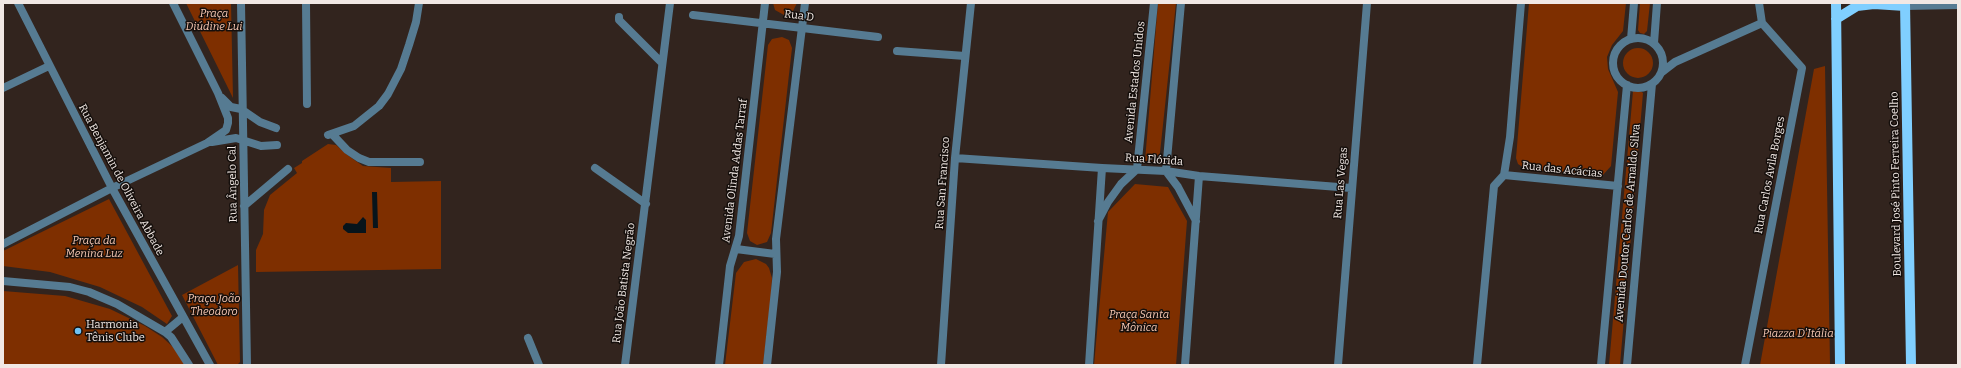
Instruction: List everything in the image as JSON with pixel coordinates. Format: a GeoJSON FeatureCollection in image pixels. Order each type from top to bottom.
{"type":"FeatureCollection","features":[{"type":"Feature","properties":{"kind":"main road"},"geometry":{"type":"LineString","coordinates":[[1836,3],[1840,365]]}},
{"type":"Feature","properties":{"kind":"main road"},"geometry":{"type":"LineString","coordinates":[[1836,19],[1857,6],[1874,4],[1905,4]]}},
{"type":"Feature","properties":{"kind":"main road","name":"Boulevard José Pinto Ferreira Coelho"},"geometry":{"type":"LineString","coordinates":[[1905,4],[1911,365]]}},
{"type":"Feature","properties":{"kind":"street","name":"Rua Benjamin de Oliveira Abbade"},"geometry":{"type":"LineString","coordinates":[[18,3],[112,188],[210,365]]}},
{"type":"Feature","properties":{"kind":"street"},"geometry":{"type":"LineString","coordinates":[[3,244],[112,188],[207,143],[228,127],[228,118],[218,93],[173,3]]}},
{"type":"Feature","properties":{"kind":"street","name":"Rua Ângelo Cal"},"geometry":{"type":"LineString","coordinates":[[241,3],[241,109],[243,141],[247,365]]}},
{"type":"Feature","properties":{"kind":"street"},"geometry":{"type":"LineString","coordinates":[[306,3],[307,104]]}},
{"type":"Feature","properties":{"kind":"street"},"geometry":{"type":"LineString","coordinates":[[419,3],[416,22],[401,69],[388,94],[379,106],[354,126],[330,135],[347,150],[359,158],[369,162],[420,162]]}},
{"type":"Feature","properties":{"kind":"street","name":"Rua João Batista Negrão"},"geometry":{"type":"LineString","coordinates":[[625,365],[670,3]]}},
{"type":"Feature","properties":{"kind":"street","name":"Avenida Olinda Addas Tarraf"},"geometry":{"type":"LineString","coordinates":[[719,365],[730,266],[740,236],[765,3]]}},
{"type":"Feature","properties":{"kind":"street"},"geometry":{"type":"LineString","coordinates":[[767,365],[777,272],[775,254],[805,3]]}},
{"type":"Feature","properties":{"kind":"street","name":"Rua San Francisco"},"geometry":{"type":"LineString","coordinates":[[941,365],[955,158],[971,3]]}},
{"type":"Feature","properties":{"kind":"street","name":"Avenida Estados Unidos"},"geometry":{"type":"LineString","coordinates":[[1137,169],[1154,3]]}},
{"type":"Feature","properties":{"kind":"street"},"geometry":{"type":"LineString","coordinates":[[1181,3],[1166,171],[1178,187],[1196,221]]}},
{"type":"Feature","properties":{"kind":"street","name":"Rua Las Vegas"},"geometry":{"type":"LineString","coordinates":[[1338,365],[1367,3]]}},
{"type":"Feature","properties":{"kind":"street"},"geometry":{"type":"LineString","coordinates":[[1477,365],[1494,186],[1504,175],[1510,137],[1521,3]]}},
{"type":"Feature","properties":{"kind":"street"},"geometry":{"type":"LineString","coordinates":[[1631,38],[1634,3]]}},
{"type":"Feature","properties":{"kind":"street"},"geometry":{"type":"LineString","coordinates":[[1654,43],[1657,3]]}},
{"type":"Feature","properties":{"kind":"street"},"geometry":{"type":"LineString","coordinates":[[1662,72],[1662,56],[1654,43],[1643,38],[1631,38],[1619,47],[1613,60],[1616,75],[1627,85],[1640,88],[1652,84],[1662,72],[1675,62],[1762,23],[1760,3]]}},
{"type":"Feature","properties":{"kind":"street"},"geometry":{"type":"LineString","coordinates":[[1905,4],[1958,5]]}},
{"type":"Feature","properties":{"kind":"street","name":"Rua D"},"geometry":{"type":"LineString","coordinates":[[693,15],[763,22],[878,37]]}},
{"type":"Feature","properties":{"kind":"street"},"geometry":{"type":"LineString","coordinates":[[618,17],[662,63]]}},
{"type":"Feature","properties":{"kind":"street","name":"Rua Carlos Avila Borges"},"geometry":{"type":"LineString","coordinates":[[1745,365],[1802,68],[1762,23]]}},
{"type":"Feature","properties":{"kind":"street"},"geometry":{"type":"LineString","coordinates":[[897,51],[965,56]]}},
{"type":"Feature","properties":{"kind":"street"},"geometry":{"type":"LineString","coordinates":[[1662,56],[1675,62]]}},
{"type":"Feature","properties":{"kind":"street"},"geometry":{"type":"LineString","coordinates":[[3,88],[49,66]]}},
{"type":"Feature","properties":{"kind":"street","name":"Avenida Doutor Carlos de Arnaldo Silva"},"geometry":{"type":"LineString","coordinates":[[1627,365],[1652,84]]}},
{"type":"Feature","properties":{"kind":"street","name":"Avenida Doutor Carlos de Arnaldo Silva"},"geometry":{"type":"LineString","coordinates":[[1601,365],[1627,85]]}},
{"type":"Feature","properties":{"kind":"street"},"geometry":{"type":"LineString","coordinates":[[218,93],[227,104],[241,109],[260,122],[276,128]]}},
{"type":"Feature","properties":{"kind":"street"},"geometry":{"type":"LineString","coordinates":[[207,143],[230,138],[261,146],[277,145]]}},
{"type":"Feature","properties":{"kind":"street","name":"Rua Flórida"},"geometry":{"type":"LineString","coordinates":[[955,158],[1166,171],[1199,176],[1351,188]]}},
{"type":"Feature","properties":{"kind":"street"},"geometry":{"type":"LineString","coordinates":[[595,168],[646,204]]}},
{"type":"Feature","properties":{"kind":"street"},"geometry":{"type":"LineString","coordinates":[[1089,365],[1102,168]]}},
{"type":"Feature","properties":{"kind":"street"},"geometry":{"type":"LineString","coordinates":[[244,206],[288,169]]}},
{"type":"Feature","properties":{"kind":"street"},"geometry":{"type":"LineString","coordinates":[[1098,220],[1108,202],[1122,184],[1137,169]]}},
{"type":"Feature","properties":{"kind":"street","name":"Rua das Acácias"},"geometry":{"type":"LineString","coordinates":[[1504,175],[1618,186]]}},
{"type":"Feature","properties":{"kind":"street"},"geometry":{"type":"LineString","coordinates":[[1185,365],[1199,176]]}},
{"type":"Feature","properties":{"kind":"street"},"geometry":{"type":"LineString","coordinates":[[736,249],[775,254]]}},
{"type":"Feature","properties":{"kind":"street"},"geometry":{"type":"LineString","coordinates":[[3,281],[49,284],[89,292],[116,304],[165,332],[171,337],[189,365]]}},
{"type":"Feature","properties":{"kind":"street"},"geometry":{"type":"LineString","coordinates":[[165,332],[183,317]]}},
{"type":"Feature","properties":{"kind":"street"},"geometry":{"type":"LineString","coordinates":[[528,338],[539,365]]}},
{"type":"Feature","properties":{"kind":"green space","name":"Praça Diúdine Lui"},"geometry":{"type":"Polygon","coordinates":[[[186,3],[231,3],[233,98],[186,3]]]}},
{"type":"Feature","properties":{"kind":"green space"},"geometry":{"type":"Polygon","coordinates":[[[773,3],[797,3],[792,13],[784,15],[775,10],[773,3]]]}},
{"type":"Feature","properties":{"kind":"green space"},"geometry":{"type":"Polygon","coordinates":[[[1158,3],[1176,3],[1159,162],[1145,161],[1158,3]]]}},
{"type":"Feature","properties":{"kind":"green space"},"geometry":{"type":"Polygon","coordinates":[[[1529,3],[1626,3],[1623,31],[1612,45],[1607,57],[1608,69],[1618,92],[1611,166],[1603,175],[1596,177],[1526,169],[1518,164],[1516,158],[1529,3]]]}},
{"type":"Feature","properties":{"kind":"green space"},"geometry":{"type":"Polygon","coordinates":[[[1640,3],[1650,3],[1647,31],[1644,34],[1640,33],[1638,30],[1640,3]]]}},
{"type":"Feature","properties":{"kind":"green space"},"geometry":{"type":"Polygon","coordinates":[[[782,37],[789,40],[792,48],[771,233],[767,242],[757,245],[750,241],[747,233],[768,45],[772,39],[782,37]]]}},
{"type":"Feature","properties":{"kind":"green space"},"geometry":{"type":"Polygon","coordinates":[[[1638,48],[1649,52],[1653,63],[1649,74],[1638,78],[1627,74],[1623,63],[1627,52],[1638,48]]]}},
{"type":"Feature","properties":{"kind":"green space","name":"Piazza D'Itália"},"geometry":{"type":"Polygon","coordinates":[[[1825,66],[1830,365],[1760,365],[1814,69],[1825,66]]]}},
{"type":"Feature","properties":{"kind":"green space"},"geometry":{"type":"Polygon","coordinates":[[[1638,89],[1643,93],[1620,365],[1609,365],[1633,91],[1638,89]]]}},
{"type":"Feature","properties":{"kind":"green space"},"geometry":{"type":"Polygon","coordinates":[[[328,144],[336,145],[363,166],[391,168],[391,182],[441,181],[441,269],[256,272],[256,250],[263,234],[264,210],[270,195],[297,173],[294,168],[328,144]]]}},
{"type":"Feature","properties":{"kind":"green space","name":"Praça Santa Mônica"},"geometry":{"type":"Polygon","coordinates":[[[1135,184],[1168,187],[1187,221],[1176,365],[1094,365],[1108,212],[1135,184]]]}},
{"type":"Feature","properties":{"kind":"green space","name":"Praça da Menina Luz"},"geometry":{"type":"Polygon","coordinates":[[[109,199],[172,316],[167,324],[142,307],[100,287],[50,272],[3,266],[3,251],[109,199]]]}},
{"type":"Feature","properties":{"kind":"green space"},"geometry":{"type":"Polygon","coordinates":[[[756,259],[766,264],[772,278],[763,365],[725,365],[736,273],[744,262],[756,259]]]}},
{"type":"Feature","properties":{"kind":"green space","name":"Praça João Theodoro"},"geometry":{"type":"Polygon","coordinates":[[[238,265],[240,362],[237,365],[218,365],[182,295],[238,265]]]}},
{"type":"Feature","properties":{"kind":"green space","name":"Harmonia Tênis Clube"},"geometry":{"type":"Polygon","coordinates":[[[3,291],[65,296],[110,309],[145,326],[162,337],[173,347],[185,365],[3,365],[3,291]]]}},
{"type":"Feature","properties":{"kind":"shaded area"},"geometry":{"type":"Polygon","coordinates":[[[372,192],[377,192],[378,228],[373,228],[372,192]]]}},
{"type":"Feature","properties":{"kind":"shaded area"},"geometry":{"type":"Polygon","coordinates":[[[363,217],[366,220],[366,233],[348,233],[343,229],[343,226],[346,223],[357,224],[363,217]]]}},
{"type":"Feature","properties":{"kind":"place","name":"Harmonia Tênis Clube"},"geometry":{"type":"Point","coordinates":[78,331]}}]}
